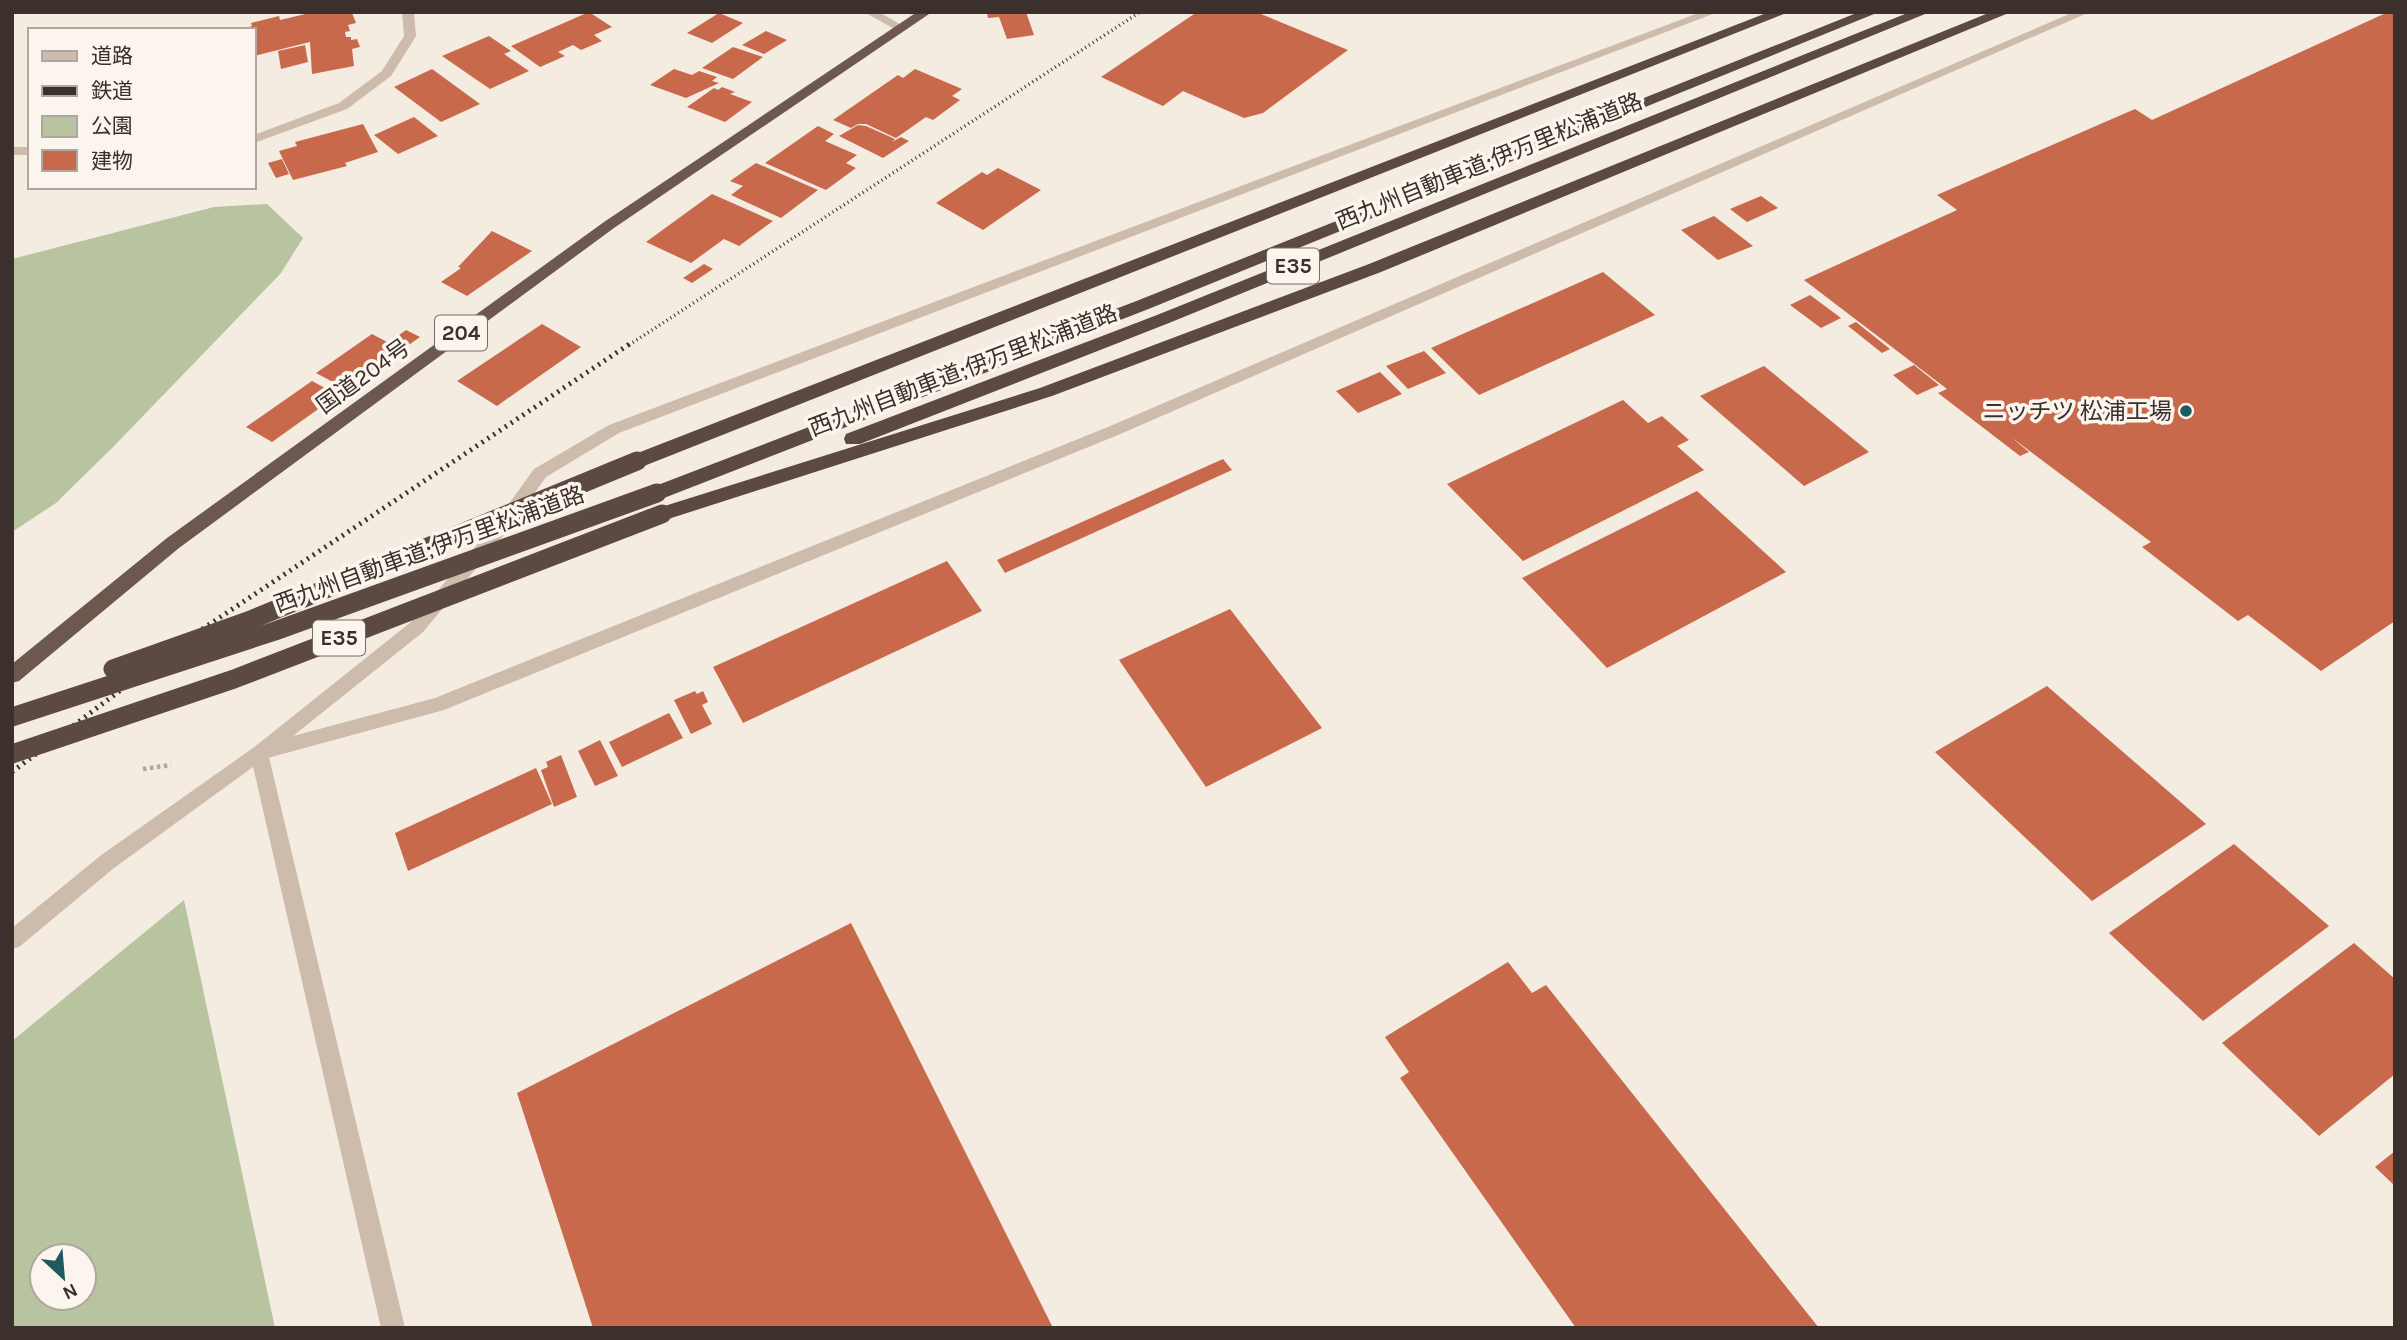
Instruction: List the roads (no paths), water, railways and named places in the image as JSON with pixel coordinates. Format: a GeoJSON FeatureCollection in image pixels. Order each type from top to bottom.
{"type":"FeatureCollection","features":[{"type":"Feature","properties":{"kind":"highway","name":"国道204号"},"geometry":{"type":"LineString","coordinates":[[12,675],[173,543],[598,233],[926,12]]}},
{"type":"Feature","properties":{"kind":"highway"},"geometry":{"type":"LineString","coordinates":[[12,705],[248,621],[638,461],[1782,12]]}},
{"type":"Feature","properties":{"kind":"highway","name":"西九州自動車道;伊万里松浦道路"},"geometry":{"type":"LineString","coordinates":[[12,717],[275,631],[657,493],[1158,299],[1872,12]]}},
{"type":"Feature","properties":{"kind":"highway","name":"西九州自動車道;伊万里松浦道路"},"geometry":{"type":"LineString","coordinates":[[12,754],[234,679],[662,514],[1163,319],[1923,12]]}},
{"type":"Feature","properties":{"kind":"highway"},"geometry":{"type":"LineString","coordinates":[[662,514],[1045,392],[1375,268],[2004,12]]}},
{"type":"Feature","properties":{"kind":"street"},"geometry":{"type":"LineString","coordinates":[[256,138],[343,106],[387,73],[410,36],[408,12]]}},
{"type":"Feature","properties":{"kind":"street"},"geometry":{"type":"LineString","coordinates":[[870,12],[902,29]]}},
{"type":"Feature","properties":{"kind":"street"},"geometry":{"type":"LineString","coordinates":[[12,940],[107,862],[259,754],[417,627],[498,531],[540,473],[614,429],[1712,12]]}},
{"type":"Feature","properties":{"kind":"street"},"geometry":{"type":"LineString","coordinates":[[259,754],[438,705],[1101,437],[2084,12]]}},
{"type":"Feature","properties":{"kind":"street"},"geometry":{"type":"LineString","coordinates":[[259,754],[393,1328]]}},
{"type":"Feature","properties":{"kind":"railway"},"geometry":{"type":"LineString","coordinates":[[629,345],[1140,12]]}},
{"type":"Feature","properties":{"kind":"railway"},"geometry":{"type":"LineString","coordinates":[[12,772],[195,634],[631,343]]}},
{"type":"Feature","properties":{"kind":"place","name":"ニッチツ 松浦工場"},"geometry":{"type":"Point","coordinates":[2186,411]}}]}
